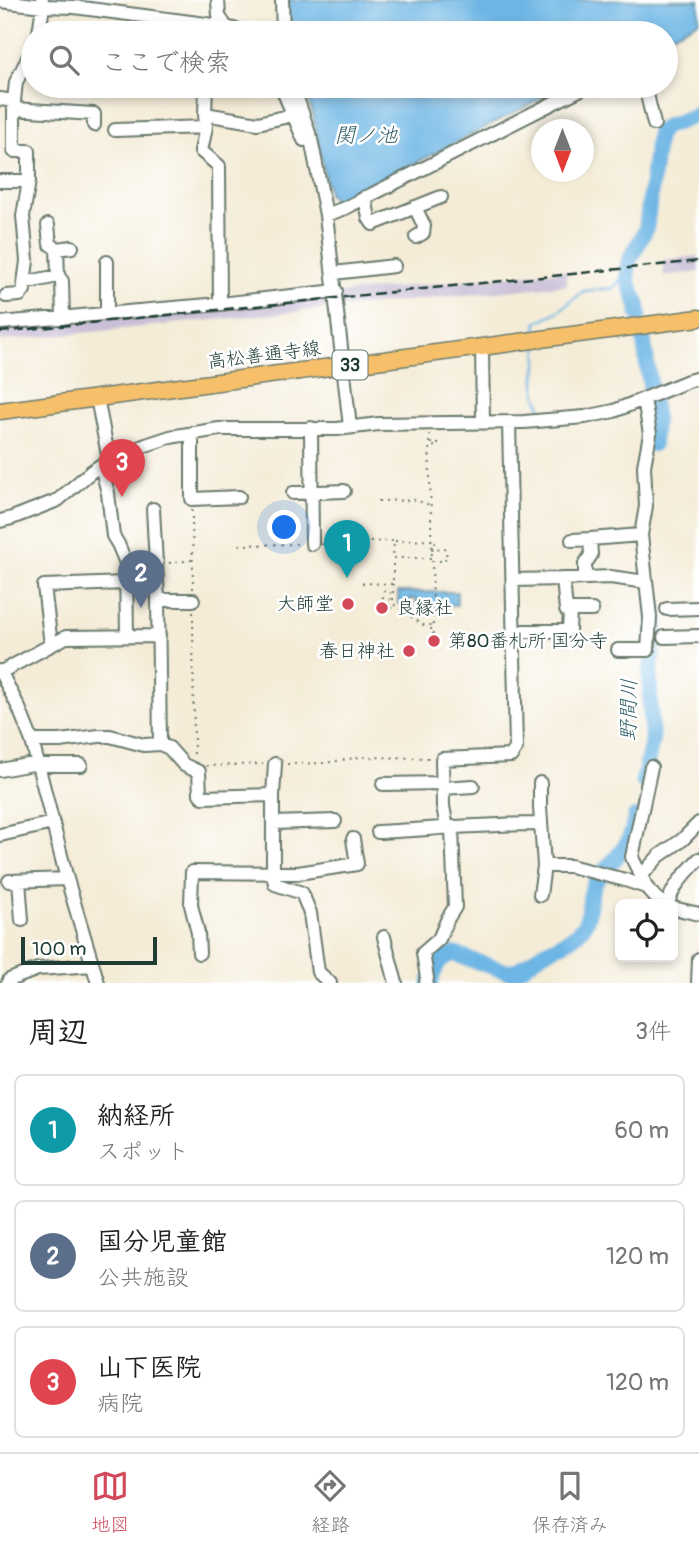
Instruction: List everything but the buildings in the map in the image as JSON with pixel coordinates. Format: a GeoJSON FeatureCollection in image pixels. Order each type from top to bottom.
{"type":"FeatureCollection","features":[{"type":"Feature","properties":{"kind":"main road","name":"高松善通寺線"},"geometry":{"type":"LineString","coordinates":[[0,411],[699,318]]}},
{"type":"Feature","properties":{"kind":"street"},"geometry":{"type":"LineString","coordinates":[[218,0],[219,16],[222,21]]}},
{"type":"Feature","properties":{"kind":"street"},"geometry":{"type":"LineString","coordinates":[[282,0],[283,21]]}},
{"type":"Feature","properties":{"kind":"street"},"geometry":{"type":"LineString","coordinates":[[0,1],[74,7],[158,21]]}},
{"type":"Feature","properties":{"kind":"street"},"geometry":{"type":"LineString","coordinates":[[40,21],[42,3]]}},
{"type":"Feature","properties":{"kind":"street"},"geometry":{"type":"LineString","coordinates":[[14,151],[16,82],[21,72]]}},
{"type":"Feature","properties":{"kind":"street"},"geometry":{"type":"LineString","coordinates":[[206,98],[206,121],[201,151],[219,166],[220,304]]}},
{"type":"Feature","properties":{"kind":"street"},"geometry":{"type":"LineString","coordinates":[[286,98],[307,147],[315,158]]}},
{"type":"Feature","properties":{"kind":"street"},"geometry":{"type":"LineString","coordinates":[[297,98],[315,158],[326,215],[351,427]]}},
{"type":"Feature","properties":{"kind":"street"},"geometry":{"type":"LineString","coordinates":[[326,215],[563,98]]}},
{"type":"Feature","properties":{"kind":"street"},"geometry":{"type":"LineString","coordinates":[[648,98],[654,124]]}},
{"type":"Feature","properties":{"kind":"street"},"geometry":{"type":"LineString","coordinates":[[0,99],[14,105],[94,114],[94,125]]}},
{"type":"Feature","properties":{"kind":"street"},"geometry":{"type":"LineString","coordinates":[[116,130],[206,121],[257,123],[293,114]]}},
{"type":"Feature","properties":{"kind":"street"},"geometry":{"type":"LineString","coordinates":[[0,123],[14,123]]}},
{"type":"Feature","properties":{"kind":"street"},"geometry":{"type":"LineString","coordinates":[[0,151],[29,151],[29,181],[23,216],[27,261],[24,286],[20,295],[6,296]]}},
{"type":"Feature","properties":{"kind":"street"},"geometry":{"type":"LineString","coordinates":[[0,181],[29,181]]}},
{"type":"Feature","properties":{"kind":"street"},"geometry":{"type":"LineString","coordinates":[[365,197],[369,218],[373,224],[441,197]]}},
{"type":"Feature","properties":{"kind":"street"},"geometry":{"type":"LineString","coordinates":[[415,207],[424,226],[423,233],[416,237]]}},
{"type":"Feature","properties":{"kind":"street"},"geometry":{"type":"LineString","coordinates":[[48,225],[50,244],[57,249],[72,247]]}},
{"type":"Feature","properties":{"kind":"street"},"geometry":{"type":"LineString","coordinates":[[57,249],[58,276],[62,281],[63,318]]}},
{"type":"Feature","properties":{"kind":"street"},"geometry":{"type":"LineString","coordinates":[[107,262],[107,314]]}},
{"type":"Feature","properties":{"kind":"street"},"geometry":{"type":"LineString","coordinates":[[334,273],[394,266]]}},
{"type":"Feature","properties":{"kind":"street"},"geometry":{"type":"LineString","coordinates":[[24,286],[58,276]]}},
{"type":"Feature","properties":{"kind":"street"},"geometry":{"type":"LineString","coordinates":[[24,286],[40,287]]}},
{"type":"Feature","properties":{"kind":"street"},"geometry":{"type":"LineString","coordinates":[[0,323],[336,291]]}},
{"type":"Feature","properties":{"kind":"street"},"geometry":{"type":"LineString","coordinates":[[482,347],[484,422]]}},
{"type":"Feature","properties":{"kind":"street"},"geometry":{"type":"LineString","coordinates":[[0,521],[58,500],[105,463],[146,445],[192,433],[219,429],[509,422],[585,417],[614,411],[699,378]]}},
{"type":"Feature","properties":{"kind":"street"},"geometry":{"type":"LineString","coordinates":[[618,650],[648,650],[650,617],[641,535],[646,506],[644,466],[650,434],[649,397]]}},
{"type":"Feature","properties":{"kind":"street"},"geometry":{"type":"LineString","coordinates":[[97,398],[113,536],[126,563],[127,636]]}},
{"type":"Feature","properties":{"kind":"street"},"geometry":{"type":"LineString","coordinates":[[426,983],[423,953],[439,939],[455,907],[449,828],[443,806],[442,759],[511,756],[516,748],[509,422]]}},
{"type":"Feature","properties":{"kind":"street"},"geometry":{"type":"LineString","coordinates":[[312,428],[312,544]]}},
{"type":"Feature","properties":{"kind":"street"},"geometry":{"type":"LineString","coordinates":[[192,433],[192,499],[239,497]]}},
{"type":"Feature","properties":{"kind":"street"},"geometry":{"type":"LineString","coordinates":[[293,493],[344,491]]}},
{"type":"Feature","properties":{"kind":"street"},"geometry":{"type":"LineString","coordinates":[[153,509],[159,600],[160,744]]}},
{"type":"Feature","properties":{"kind":"street"},"geometry":{"type":"LineString","coordinates":[[572,540],[641,535]]}},
{"type":"Feature","properties":{"kind":"street"},"geometry":{"type":"LineString","coordinates":[[585,578],[585,564],[591,555],[590,539]]}},
{"type":"Feature","properties":{"kind":"street"},"geometry":{"type":"LineString","coordinates":[[126,563],[157,562]]}},
{"type":"Feature","properties":{"kind":"street"},"geometry":{"type":"LineString","coordinates":[[513,580],[610,577],[646,582]]}},
{"type":"Feature","properties":{"kind":"street"},"geometry":{"type":"LineString","coordinates":[[564,579],[566,610],[592,610]]}},
{"type":"Feature","properties":{"kind":"street"},"geometry":{"type":"LineString","coordinates":[[51,645],[44,586],[126,583]]}},
{"type":"Feature","properties":{"kind":"street"},"geometry":{"type":"LineString","coordinates":[[159,600],[193,600]]}},
{"type":"Feature","properties":{"kind":"street"},"geometry":{"type":"LineString","coordinates":[[667,608],[699,608]]}},
{"type":"Feature","properties":{"kind":"street"},"geometry":{"type":"LineString","coordinates":[[523,631],[569,631],[570,610]]}},
{"type":"Feature","properties":{"kind":"street"},"geometry":{"type":"LineString","coordinates":[[98,983],[67,879],[32,741],[0,672],[66,638],[159,636]]}},
{"type":"Feature","properties":{"kind":"street"},"geometry":{"type":"LineString","coordinates":[[664,636],[699,636]]}},
{"type":"Feature","properties":{"kind":"street"},"geometry":{"type":"LineString","coordinates":[[32,741],[110,736],[144,745],[160,744],[169,748],[184,765],[196,771],[200,794],[203,797],[273,795]]}},
{"type":"Feature","properties":{"kind":"street"},"geometry":{"type":"LineString","coordinates":[[0,770],[38,764],[81,765]]}},
{"type":"Feature","properties":{"kind":"street"},"geometry":{"type":"LineString","coordinates":[[275,764],[275,884],[302,893],[310,913],[318,972],[330,983]]}},
{"type":"Feature","properties":{"kind":"street"},"geometry":{"type":"LineString","coordinates":[[651,767],[632,857],[635,867],[658,899]]}},
{"type":"Feature","properties":{"kind":"street"},"geometry":{"type":"LineString","coordinates":[[540,783],[544,866],[540,895]]}},
{"type":"Feature","properties":{"kind":"street"},"geometry":{"type":"LineString","coordinates":[[383,784],[473,786]]}},
{"type":"Feature","properties":{"kind":"street"},"geometry":{"type":"LineString","coordinates":[[273,824],[335,821]]}},
{"type":"Feature","properties":{"kind":"street"},"geometry":{"type":"LineString","coordinates":[[0,835],[53,823]]}},
{"type":"Feature","properties":{"kind":"street"},"geometry":{"type":"LineString","coordinates":[[644,881],[659,856],[682,840],[699,823]]}},
{"type":"Feature","properties":{"kind":"street"},"geometry":{"type":"LineString","coordinates":[[378,832],[541,824]]}},
{"type":"Feature","properties":{"kind":"street"},"geometry":{"type":"LineString","coordinates":[[199,953],[198,933],[191,905],[192,872],[298,873],[357,864],[353,839]]}},
{"type":"Feature","properties":{"kind":"street"},"geometry":{"type":"LineString","coordinates":[[669,899],[676,885],[699,859]]}},
{"type":"Feature","properties":{"kind":"street"},"geometry":{"type":"LineString","coordinates":[[544,866],[570,866],[644,881]]}},
{"type":"Feature","properties":{"kind":"street"},"geometry":{"type":"LineString","coordinates":[[22,920],[14,881],[67,879]]}},
{"type":"Feature","properties":{"kind":"street"},"geometry":{"type":"LineString","coordinates":[[678,909],[699,914]]}},
{"type":"Feature","properties":{"kind":"street"},"geometry":{"type":"LineString","coordinates":[[384,937],[396,983]]}},
{"type":"Feature","properties":{"kind":"street"},"geometry":{"type":"LineString","coordinates":[[698,983],[699,959]]}},
{"type":"Feature","properties":{"kind":"street"},"geometry":{"type":"LineString","coordinates":[[8,983],[9,980],[38,969],[93,965]]}},
{"type":"Feature","properties":{"kind":"path"},"geometry":{"type":"LineString","coordinates":[[430,448],[438,447],[438,443],[430,443],[430,448],[431,505],[432,540],[432,590],[433,606],[431,633],[433,634]]}},
{"type":"Feature","properties":{"kind":"path"},"geometry":{"type":"LineString","coordinates":[[192,499],[196,771]]}},
{"type":"Feature","properties":{"kind":"path"},"geometry":{"type":"LineString","coordinates":[[378,501],[415,500],[431,505]]}},
{"type":"Feature","properties":{"kind":"path"},"geometry":{"type":"LineString","coordinates":[[239,545],[432,540]]}},
{"type":"Feature","properties":{"kind":"path"},"geometry":{"type":"LineString","coordinates":[[394,541],[393,604],[423,625],[433,627]]}},
{"type":"Feature","properties":{"kind":"path"},"geometry":{"type":"LineString","coordinates":[[393,558],[445,561],[445,548],[432,549]]}},
{"type":"Feature","properties":{"kind":"path"},"geometry":{"type":"LineString","coordinates":[[157,562],[193,560]]}},
{"type":"Feature","properties":{"kind":"path"},"geometry":{"type":"LineString","coordinates":[[362,583],[393,584]]}},
{"type":"Feature","properties":{"kind":"path"},"geometry":{"type":"LineString","coordinates":[[383,591],[392,593]]}},
{"type":"Feature","properties":{"kind":"path"},"geometry":{"type":"LineString","coordinates":[[382,597],[393,600]]}},
{"type":"Feature","properties":{"kind":"path"},"geometry":{"type":"LineString","coordinates":[[412,617],[413,603]]}},
{"type":"Feature","properties":{"kind":"path"},"geometry":{"type":"LineString","coordinates":[[384,608],[398,608]]}},
{"type":"Feature","properties":{"kind":"path"},"geometry":{"type":"LineString","coordinates":[[428,614],[433,614]]}},
{"type":"Feature","properties":{"kind":"path"},"geometry":{"type":"LineString","coordinates":[[196,771],[201,766],[325,763],[360,757],[442,759]]}},
{"type":"Feature","properties":{"kind":"shaded area"},"geometry":{"type":"Polygon","coordinates":[[[699,256],[699,272],[664,276],[663,260],[699,256]]]}},
{"type":"Feature","properties":{"kind":"shaded area"},"geometry":{"type":"Polygon","coordinates":[[[566,270],[567,285],[0,341],[0,328],[566,270]]]}},
{"type":"Feature","properties":{"kind":"water"},"geometry":{"type":"Polygon","coordinates":[[[288,0],[699,0],[699,21],[678,32],[678,21],[289,21],[288,0]]]}},
{"type":"Feature","properties":{"kind":"water","name":"関ノ池"},"geometry":{"type":"Polygon","coordinates":[[[307,98],[543,98],[336,204],[328,193],[307,98]]]}},
{"type":"Feature","properties":{"kind":"water"},"geometry":{"type":"Polygon","coordinates":[[[398,592],[457,592],[457,605],[416,604],[416,599],[410,599],[410,604],[398,604],[398,592]]]}},
{"type":"Feature","properties":{"kind":"waterway","name":"野間川"},"geometry":{"type":"LineString","coordinates":[[639,315],[638,305],[628,281],[628,263],[646,229],[658,133],[665,127],[699,114]]}},
{"type":"Feature","properties":{"kind":"waterway"},"geometry":{"type":"LineString","coordinates":[[536,329],[537,322],[557,312],[584,291],[614,288],[621,279],[621,265],[625,254],[647,221]]}},
{"type":"Feature","properties":{"kind":"waterway","name":"野間川"},"geometry":{"type":"LineString","coordinates":[[643,335],[655,420],[653,444]]}},
{"type":"Feature","properties":{"kind":"waterway"},"geometry":{"type":"LineString","coordinates":[[537,348],[535,387],[545,417]]}},
{"type":"Feature","properties":{"kind":"waterway","name":"野間川"},"geometry":{"type":"LineString","coordinates":[[643,781],[652,741],[650,677],[656,621],[653,599]]}},
{"type":"Feature","properties":{"kind":"waterway","name":"野間川"},"geometry":{"type":"LineString","coordinates":[[430,983],[438,964],[454,954],[508,972],[521,968],[574,936],[587,918],[593,886],[627,843],[635,817]]}},
{"type":"Feature","properties":{"kind":"railway"},"geometry":{"type":"LineString","coordinates":[[0,332],[699,261]]}},
{"type":"Feature","properties":{"kind":"place","name":"山下医院"},"geometry":{"type":"Point","coordinates":[122,497]}},
{"type":"Feature","properties":{"kind":"place","name":"納経所"},"geometry":{"type":"Point","coordinates":[347,578]}},
{"type":"Feature","properties":{"kind":"place","name":"大師堂"},"geometry":{"type":"Point","coordinates":[348,604]}},
{"type":"Feature","properties":{"kind":"place","name":"国分児童館"},"geometry":{"type":"Point","coordinates":[141,608]}},
{"type":"Feature","properties":{"kind":"place","name":"良縁社"},"geometry":{"type":"Point","coordinates":[382,608]}},
{"type":"Feature","properties":{"kind":"place","name":"第80番札所 国分寺"},"geometry":{"type":"Point","coordinates":[434,641]}},
{"type":"Feature","properties":{"kind":"place","name":"春日神社"},"geometry":{"type":"Point","coordinates":[409,651]}}]}
